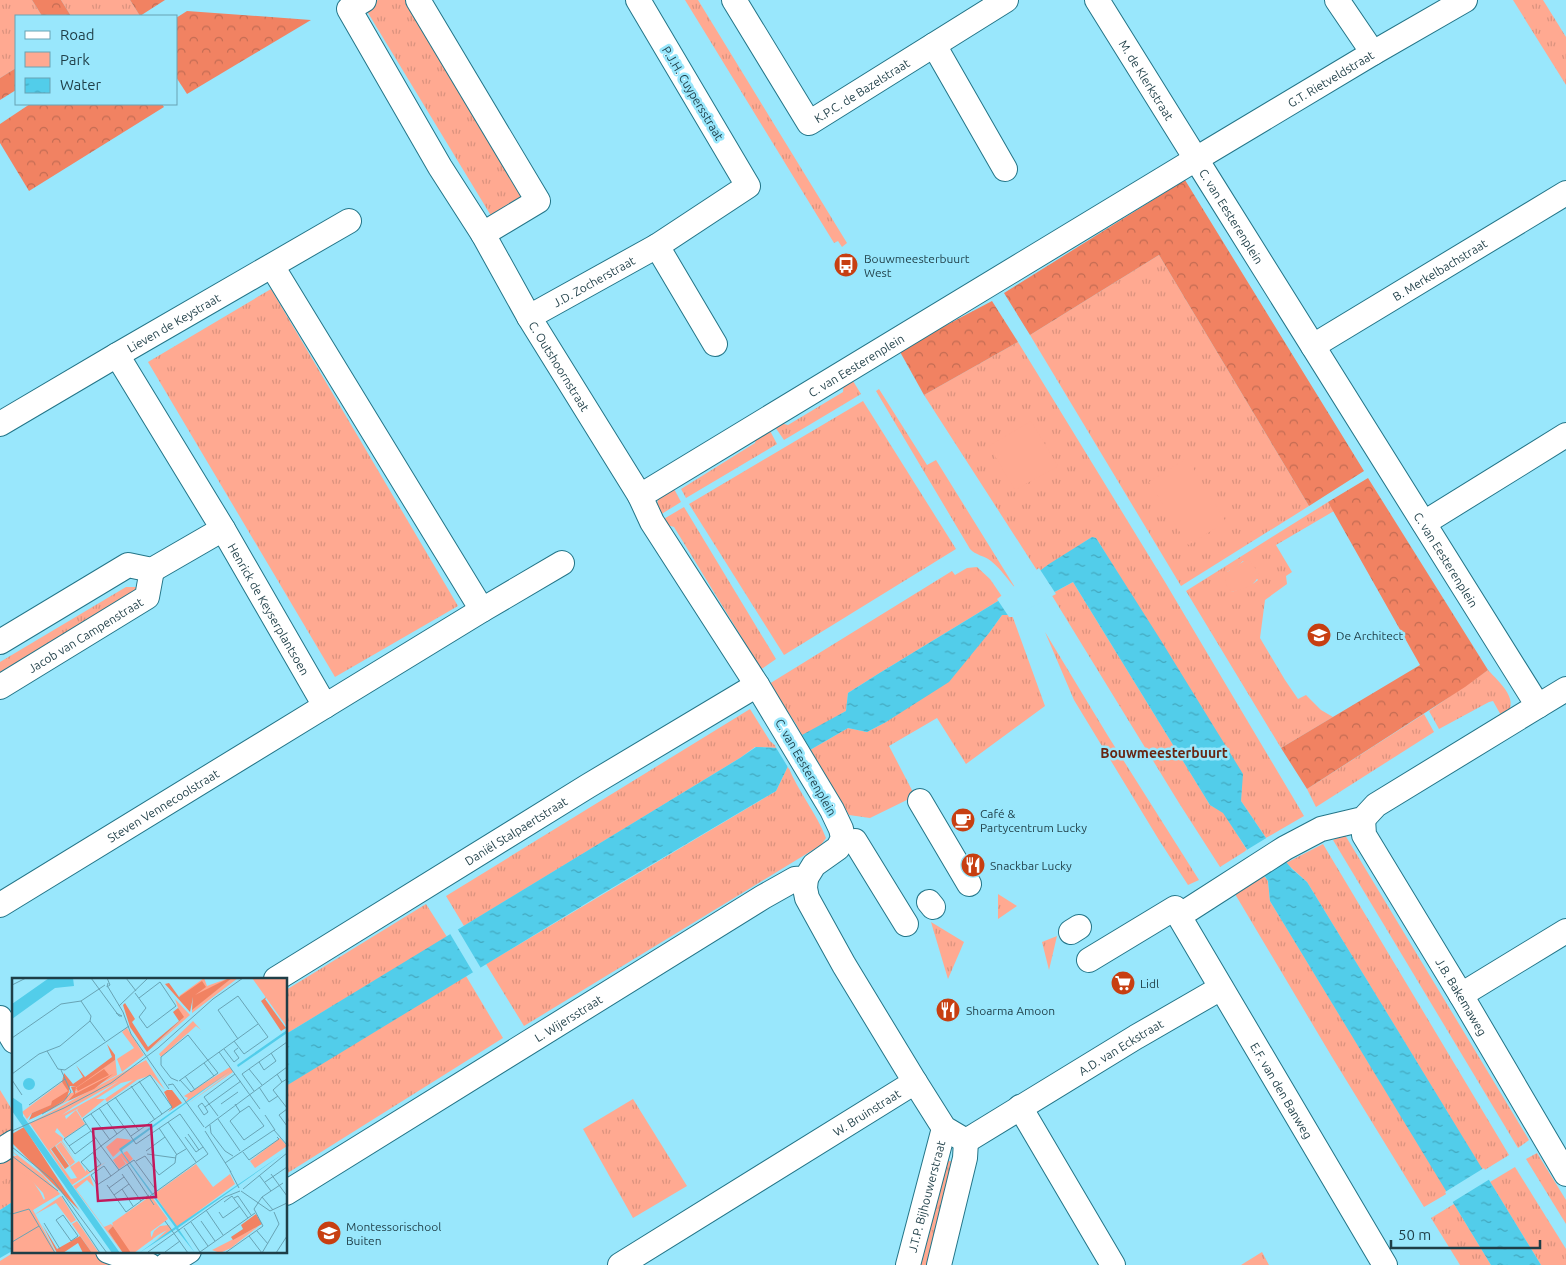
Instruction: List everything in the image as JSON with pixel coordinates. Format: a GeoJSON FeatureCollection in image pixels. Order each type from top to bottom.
{"type":"FeatureCollection","features":[{"type":"Feature","properties":{"kind":"street"},"geometry":{"type":"LineString","coordinates":[[418,0],[538,201],[483,234]]}},
{"type":"Feature","properties":{"kind":"street","name":"P.J.H. Cuypersstraat"},"geometry":{"type":"LineString","coordinates":[[638,0],[748,186]]}},
{"type":"Feature","properties":{"kind":"street","name":"K.P.C. de Bazelstraat"},"geometry":{"type":"LineString","coordinates":[[734,0],[809,122],[1006,0]]}},
{"type":"Feature","properties":{"kind":"street","name":"M. de Klerkstraat"},"geometry":{"type":"LineString","coordinates":[[1097,0],[1196,159]]}},
{"type":"Feature","properties":{"kind":"street"},"geometry":{"type":"LineString","coordinates":[[1337,0],[1373,53]]}},
{"type":"Feature","properties":{"kind":"street","name":"G.T. Rietveldstraat"},"geometry":{"type":"LineString","coordinates":[[1196,159],[1465,0]]}},
{"type":"Feature","properties":{"kind":"street","name":"C. Outshoornstraat"},"geometry":{"type":"LineString","coordinates":[[356,4],[440,167],[483,234],[529,317],[640,496]]}},
{"type":"Feature","properties":{"kind":"street"},"geometry":{"type":"LineString","coordinates":[[934,45],[1005,169]]}},
{"type":"Feature","properties":{"kind":"street","name":"C. van Eesterenplein"},"geometry":{"type":"LineString","coordinates":[[906,924],[842,829],[757,685],[652,522],[640,496],[1196,159],[1538,706]]}},
{"type":"Feature","properties":{"kind":"street","name":"J.D. Zocherstraat"},"geometry":{"type":"LineString","coordinates":[[529,317],[658,246],[748,186]]}},
{"type":"Feature","properties":{"kind":"street","name":"B. Merkelbachstraat"},"geometry":{"type":"LineString","coordinates":[[1313,346],[1566,193]]}},
{"type":"Feature","properties":{"kind":"street","name":"Lieven de Keystraat"},"geometry":{"type":"LineString","coordinates":[[0,424],[349,221]]}},
{"type":"Feature","properties":{"kind":"street"},"geometry":{"type":"LineString","coordinates":[[658,246],[716,344]]}},
{"type":"Feature","properties":{"kind":"street"},"geometry":{"type":"LineString","coordinates":[[272,266],[482,610]]}},
{"type":"Feature","properties":{"kind":"street","name":"Henrick de Keyserplantsoen"},"geometry":{"type":"LineString","coordinates":[[116,355],[222,529],[325,706]]}},
{"type":"Feature","properties":{"kind":"street"},"geometry":{"type":"LineString","coordinates":[[1424,523],[1566,435]]}},
{"type":"Feature","properties":{"kind":"street"},"geometry":{"type":"LineString","coordinates":[[0,642],[128,565],[152,570],[222,529]]}},
{"type":"Feature","properties":{"kind":"street"},"geometry":{"type":"LineString","coordinates":[[325,706],[562,563]]}},
{"type":"Feature","properties":{"kind":"street","name":"Jacob van Campenstraat"},"geometry":{"type":"LineString","coordinates":[[0,688],[147,597],[152,570]]}},
{"type":"Feature","properties":{"kind":"street","name":"Daniël Stalpaertstraat"},"geometry":{"type":"LineString","coordinates":[[278,978],[588,786],[757,685]]}},
{"type":"Feature","properties":{"kind":"street"},"geometry":{"type":"LineString","coordinates":[[1089,960],[1245,874],[1285,848],[1321,829],[1363,819],[1376,804],[1566,689]]}},
{"type":"Feature","properties":{"kind":"street","name":"Steven Vennecoolstraat"},"geometry":{"type":"LineString","coordinates":[[0,905],[325,706]]}},
{"type":"Feature","properties":{"kind":"street"},"geometry":{"type":"LineString","coordinates":[[920,801],[969,884]]}},
{"type":"Feature","properties":{"kind":"street","name":"J.B. Bakemaweg"},"geometry":{"type":"LineString","coordinates":[[1363,819],[1364,836],[1461,995],[1566,1174]]}},
{"type":"Feature","properties":{"kind":"street"},"geometry":{"type":"LineString","coordinates":[[806,878],[814,865],[849,839]]}},
{"type":"Feature","properties":{"kind":"street","name":"W. Bruinstraat"},"geometry":{"type":"LineString","coordinates":[[620,1265],[915,1082],[844,965],[808,898],[804,888],[806,878]]}},
{"type":"Feature","properties":{"kind":"street","name":"L. Wijersstraat"},"geometry":{"type":"LineString","coordinates":[[288,1192],[763,897],[795,879],[806,878]]}},
{"type":"Feature","properties":{"kind":"street","name":"E.F. van den Banweg"},"geometry":{"type":"LineString","coordinates":[[1177,912],[1385,1265]]}},
{"type":"Feature","properties":{"kind":"street"},"geometry":{"type":"LineString","coordinates":[[1461,995],[1566,931]]}},
{"type":"Feature","properties":{"kind":"street","name":"A.D. van Eckstraat"},"geometry":{"type":"LineString","coordinates":[[966,1141],[1136,1037],[1221,988]]}},
{"type":"Feature","properties":{"kind":"street"},"geometry":{"type":"LineString","coordinates":[[0,1018],[12,1038]]}},
{"type":"Feature","properties":{"kind":"street"},"geometry":{"type":"LineString","coordinates":[[915,1082],[944,1128],[966,1141]]}},
{"type":"Feature","properties":{"kind":"street"},"geometry":{"type":"LineString","coordinates":[[1020,1107],[1113,1265]]}},
{"type":"Feature","properties":{"kind":"street","name":"J.T.P. Bijhouwerstraat"},"geometry":{"type":"LineString","coordinates":[[908,1265],[944,1128]]}},
{"type":"Feature","properties":{"kind":"street","name":"J.T.P. Bijhouwerstraat"},"geometry":{"type":"LineString","coordinates":[[939,1265],[965,1158],[966,1141]]}},
{"type":"Feature","properties":{"kind":"street"},"geometry":{"type":"LineString","coordinates":[[0,1151],[12,1143]]}},
{"type":"Feature","properties":{"kind":"street"},"geometry":{"type":"LineString","coordinates":[[111,1252],[149,1265]]}},
{"type":"Feature","properties":{"kind":"street"},"geometry":{"type":"LineString","coordinates":[[166,1265],[187,1252]]}},
{"type":"Feature","properties":{"kind":"green space"},"geometry":{"type":"Polygon","coordinates":[[[0,0],[32,0],[41,15],[15,15],[15,69],[0,78],[0,0]]]}},
{"type":"Feature","properties":{"kind":"green space"},"geometry":{"type":"Polygon","coordinates":[[[32,0],[61,0],[70,15],[41,15],[32,0]]]}},
{"type":"Feature","properties":{"kind":"green space"},"geometry":{"type":"Polygon","coordinates":[[[61,0],[130,0],[139,15],[70,15],[61,0]]]}},
{"type":"Feature","properties":{"kind":"green space"},"geometry":{"type":"Polygon","coordinates":[[[130,0],[165,0],[142,15],[139,15],[130,0]]]}},
{"type":"Feature","properties":{"kind":"green space"},"geometry":{"type":"Polygon","coordinates":[[[378,0],[405,0],[526,200],[493,219],[365,8],[378,0]]]}},
{"type":"Feature","properties":{"kind":"green space"},"geometry":{"type":"Polygon","coordinates":[[[685,0],[698,0],[847,243],[842,247],[838,241],[834,243],[685,0]]]}},
{"type":"Feature","properties":{"kind":"green space"},"geometry":{"type":"Polygon","coordinates":[[[1513,0],[1543,0],[1566,37],[1566,85],[1513,0]]]}},
{"type":"Feature","properties":{"kind":"green space"},"geometry":{"type":"Polygon","coordinates":[[[187,11],[311,20],[187,94],[178,80],[178,17],[187,11]]]}},
{"type":"Feature","properties":{"kind":"green space"},"geometry":{"type":"Polygon","coordinates":[[[15,69],[15,91],[0,100],[0,78],[15,69]]]}},
{"type":"Feature","properties":{"kind":"green space"},"geometry":{"type":"Polygon","coordinates":[[[28,105],[163,105],[164,107],[29,191],[0,143],[0,124],[28,105]]]}},
{"type":"Feature","properties":{"kind":"green space"},"geometry":{"type":"Polygon","coordinates":[[[1185,180],[1364,471],[1309,506],[1159,255],[1030,335],[1004,293],[1185,180]]]}},
{"type":"Feature","properties":{"kind":"green space"},"geometry":{"type":"Polygon","coordinates":[[[1159,255],[1309,506],[1181,586],[1030,335],[1159,255]]]}},
{"type":"Feature","properties":{"kind":"green space"},"geometry":{"type":"Polygon","coordinates":[[[271,289],[458,606],[335,677],[148,362],[271,289]]]}},
{"type":"Feature","properties":{"kind":"green space"},"geometry":{"type":"Polygon","coordinates":[[[992,301],[1018,342],[924,395],[899,350],[992,301]]]}},
{"type":"Feature","properties":{"kind":"green space"},"geometry":{"type":"Polygon","coordinates":[[[1018,342],[1165,582],[1304,816],[1266,838],[1241,801],[1242,774],[1096,538],[1092,537],[1038,572],[924,395],[1018,342]]]}},
{"type":"Feature","properties":{"kind":"green space"},"geometry":{"type":"Polygon","coordinates":[[[850,376],[861,394],[784,440],[773,424],[776,422],[788,425],[843,392],[844,381],[850,376]]]}},
{"type":"Feature","properties":{"kind":"green space"},"geometry":{"type":"Polygon","coordinates":[[[879,389],[927,465],[936,460],[1016,589],[995,564],[970,549],[876,391],[879,389]]]}},
{"type":"Feature","properties":{"kind":"green space"},"geometry":{"type":"Polygon","coordinates":[[[863,401],[956,549],[784,655],[689,504],[863,401]]]}},
{"type":"Feature","properties":{"kind":"green space"},"geometry":{"type":"Polygon","coordinates":[[[1031,421],[1058,466],[1015,490],[989,446],[1031,421]]]}},
{"type":"Feature","properties":{"kind":"green space"},"geometry":{"type":"Polygon","coordinates":[[[768,427],[777,444],[686,498],[681,489],[755,443],[757,433],[768,427]]]}},
{"type":"Feature","properties":{"kind":"green space"},"geometry":{"type":"Polygon","coordinates":[[[1187,458],[1226,522],[1188,545],[1149,482],[1187,458]]]}},
{"type":"Feature","properties":{"kind":"green space"},"geometry":{"type":"Polygon","coordinates":[[[1368,478],[1488,670],[1465,687],[1307,789],[1281,748],[1420,665],[1328,502],[1368,478]]]}},
{"type":"Feature","properties":{"kind":"green space"},"geometry":{"type":"Polygon","coordinates":[[[672,485],[681,502],[660,515],[657,505],[659,498],[672,485]]]}},
{"type":"Feature","properties":{"kind":"green space"},"geometry":{"type":"Polygon","coordinates":[[[1328,502],[1334,511],[1276,545],[1292,572],[1286,576],[1287,584],[1265,600],[1260,638],[1298,699],[1306,695],[1321,710],[1333,717],[1281,748],[1186,591],[1328,502]],[[1243,561],[1227,572],[1232,592],[1258,580],[1243,561]]]}},
{"type":"Feature","properties":{"kind":"green space"},"geometry":{"type":"Polygon","coordinates":[[[684,507],[776,659],[760,670],[746,656],[747,646],[674,527],[664,524],[662,520],[684,507]]]}},
{"type":"Feature","properties":{"kind":"green space"},"geometry":{"type":"Polygon","coordinates":[[[1249,560],[1259,573],[1258,577],[1249,586],[1232,592],[1226,583],[1227,572],[1240,563],[1249,560]]]}},
{"type":"Feature","properties":{"kind":"green space"},"geometry":{"type":"Polygon","coordinates":[[[977,567],[990,579],[1003,598],[848,693],[846,711],[802,736],[769,684],[952,571],[955,575],[967,568],[977,567]]]}},
{"type":"Feature","properties":{"kind":"green space"},"geometry":{"type":"Polygon","coordinates":[[[1073,582],[1210,805],[1223,812],[1247,850],[1220,867],[1051,594],[1073,582]]]}},
{"type":"Feature","properties":{"kind":"green space"},"geometry":{"type":"Polygon","coordinates":[[[126,587],[138,587],[138,594],[0,678],[0,662],[126,587]]]}},
{"type":"Feature","properties":{"kind":"green space"},"geometry":{"type":"Polygon","coordinates":[[[1002,615],[1012,615],[1045,706],[966,764],[937,718],[889,746],[915,796],[870,818],[849,815],[810,750],[848,728],[867,732],[886,722],[989,633],[1002,615]]]}},
{"type":"Feature","properties":{"kind":"green space"},"geometry":{"type":"Polygon","coordinates":[[[1045,632],[1199,880],[1188,885],[1159,840],[1074,700],[1045,632]]]}},
{"type":"Feature","properties":{"kind":"green space"},"geometry":{"type":"Polygon","coordinates":[[[1488,670],[1503,686],[1510,699],[1511,705],[1508,711],[1502,717],[1493,701],[1489,702],[1439,729],[1429,711],[1488,670]]]}},
{"type":"Feature","properties":{"kind":"green space"},"geometry":{"type":"Polygon","coordinates":[[[750,709],[770,741],[778,748],[755,747],[740,758],[464,926],[446,896],[750,709]]]}},
{"type":"Feature","properties":{"kind":"green space"},"geometry":{"type":"Polygon","coordinates":[[[1424,714],[1434,732],[1316,807],[1307,789],[1424,714]]]}},
{"type":"Feature","properties":{"kind":"green space"},"geometry":{"type":"Polygon","coordinates":[[[788,766],[826,838],[821,845],[524,1026],[486,964],[776,791],[788,766]]]}},
{"type":"Feature","properties":{"kind":"green space"},"geometry":{"type":"Polygon","coordinates":[[[1345,835],[1529,1140],[1518,1148],[1333,840],[1345,835]]]}},
{"type":"Feature","properties":{"kind":"green space"},"geometry":{"type":"Polygon","coordinates":[[[1323,844],[1509,1155],[1483,1171],[1307,882],[1286,863],[1323,844]]]}},
{"type":"Feature","properties":{"kind":"green space"},"geometry":{"type":"Polygon","coordinates":[[[1264,876],[1268,881],[1270,901],[1448,1193],[1424,1207],[1235,894],[1264,876]]]}},
{"type":"Feature","properties":{"kind":"green space"},"geometry":{"type":"Polygon","coordinates":[[[998,894],[1017,906],[998,919],[998,894]]]}},
{"type":"Feature","properties":{"kind":"green space"},"geometry":{"type":"Polygon","coordinates":[[[426,904],[447,937],[288,1033],[288,989],[426,904]]]}},
{"type":"Feature","properties":{"kind":"green space"},"geometry":{"type":"Polygon","coordinates":[[[931,922],[964,942],[948,979],[931,922]]]}},
{"type":"Feature","properties":{"kind":"green space"},"geometry":{"type":"Polygon","coordinates":[[[1057,936],[1049,970],[1042,942],[1057,936]]]}},
{"type":"Feature","properties":{"kind":"green space"},"geometry":{"type":"Polygon","coordinates":[[[466,976],[503,1038],[288,1173],[288,1084],[466,976]]]}},
{"type":"Feature","properties":{"kind":"green space"},"geometry":{"type":"Polygon","coordinates":[[[0,1090],[12,1110],[12,1131],[0,1138],[0,1090]]]}},
{"type":"Feature","properties":{"kind":"green space"},"geometry":{"type":"Polygon","coordinates":[[[633,1099],[687,1186],[633,1218],[583,1129],[633,1099]]]}},
{"type":"Feature","properties":{"kind":"green space"},"geometry":{"type":"Polygon","coordinates":[[[1537,1153],[1566,1200],[1566,1224],[1526,1159],[1537,1153]]]}},
{"type":"Feature","properties":{"kind":"green space"},"geometry":{"type":"Polygon","coordinates":[[[0,1154],[12,1175],[0,1183],[0,1154]]]}},
{"type":"Feature","properties":{"kind":"green space"},"geometry":{"type":"Polygon","coordinates":[[[12,1155],[12,1202],[0,1210],[0,1163],[12,1155]]]}},
{"type":"Feature","properties":{"kind":"green space"},"geometry":{"type":"Polygon","coordinates":[[[944,1161],[952,1161],[935,1265],[913,1265],[944,1161]]]}},
{"type":"Feature","properties":{"kind":"green space"},"geometry":{"type":"Polygon","coordinates":[[[1515,1167],[1566,1249],[1566,1265],[1541,1265],[1490,1182],[1515,1167]]]}},
{"type":"Feature","properties":{"kind":"green space"},"geometry":{"type":"Polygon","coordinates":[[[1454,1204],[1491,1265],[1460,1265],[1431,1218],[1454,1204]]]}},
{"type":"Feature","properties":{"kind":"green space"},"geometry":{"type":"Polygon","coordinates":[[[14,1252],[104,1252],[112,1265],[0,1265],[0,1261],[14,1252]]]}},
{"type":"Feature","properties":{"kind":"green space"},"geometry":{"type":"Polygon","coordinates":[[[1262,1252],[1269,1265],[1241,1265],[1262,1252]]]}},
{"type":"Feature","properties":{"kind":"water"},"geometry":{"type":"Polygon","coordinates":[[[1092,537],[1096,538],[1243,774],[1241,801],[1266,838],[1292,869],[1307,882],[1541,1265],[1491,1265],[1270,901],[1268,881],[1223,813],[1210,805],[1073,582],[1012,615],[1002,615],[949,682],[867,732],[848,728],[810,750],[788,766],[776,791],[595,898],[288,1085],[288,1033],[756,747],[778,748],[846,711],[848,693],[1003,598],[1049,564],[1092,537]]]}},
{"type":"Feature","properties":{"kind":"water"},"geometry":{"type":"Polygon","coordinates":[[[12,1202],[12,1251],[0,1258],[0,1210],[12,1202]]]}},
{"type":"Feature","properties":{"kind":"pier"},"geometry":{"type":"Polygon","coordinates":[[[1039,568],[1056,594],[1013,617],[1009,617],[997,599],[1039,568]]]}},
{"type":"Feature","properties":{"kind":"pier"},"geometry":{"type":"Polygon","coordinates":[[[801,733],[812,752],[789,769],[775,746],[801,733]]]}},
{"type":"Feature","properties":{"kind":"pier"},"geometry":{"type":"Polygon","coordinates":[[[1268,837],[1287,860],[1261,875],[1245,851],[1268,837]]]}},
{"type":"Feature","properties":{"kind":"pier"},"geometry":{"type":"Polygon","coordinates":[[[457,928],[482,970],[474,974],[449,932],[457,928]]]}},
{"type":"Feature","properties":{"kind":"pier"},"geometry":{"type":"Polygon","coordinates":[[[1484,1168],[1490,1179],[1451,1203],[1445,1192],[1484,1168]]]}},
{"type":"Feature","properties":{"kind":"place","name":"Bouwmeesterbuurt West"},"geometry":{"type":"Point","coordinates":[846,265]}},
{"type":"Feature","properties":{"kind":"place","name":"De Architect"},"geometry":{"type":"Point","coordinates":[1319,635]}},
{"type":"Feature","properties":{"kind":"place","name":"Café & Partycentrum Lucky"},"geometry":{"type":"Point","coordinates":[963,820]}},
{"type":"Feature","properties":{"kind":"place","name":"Snackbar Lucky"},"geometry":{"type":"Point","coordinates":[973,865]}},
{"type":"Feature","properties":{"kind":"place","name":"Lidl"},"geometry":{"type":"Point","coordinates":[1123,983]}},
{"type":"Feature","properties":{"kind":"place","name":"Shoarma Amoon"},"geometry":{"type":"Point","coordinates":[948,1010]}},
{"type":"Feature","properties":{"kind":"place","name":"Montessorischool Buiten"},"geometry":{"type":"Point","coordinates":[329,1233]}},
{"type":"Feature","properties":{"kind":"district","name":"Bouwmeesterbuurt"},"geometry":{"type":"Point","coordinates":[1164,753]}}]}
